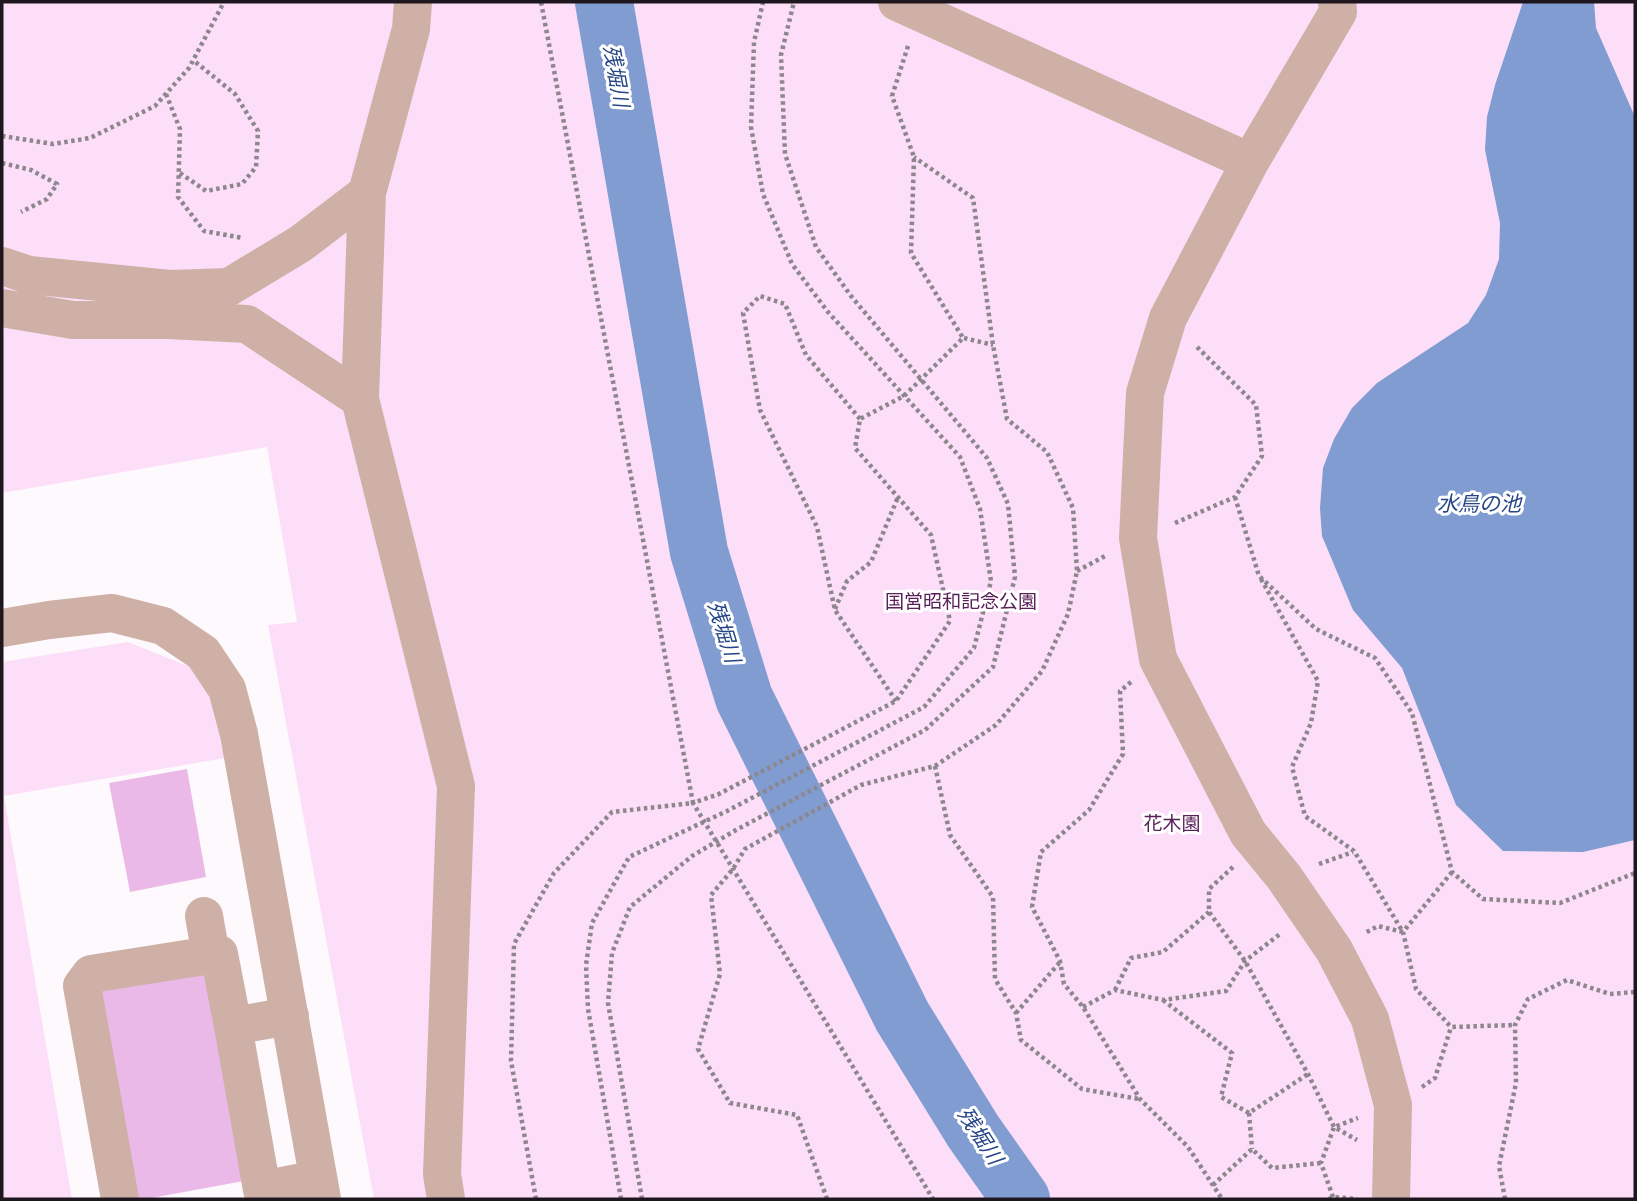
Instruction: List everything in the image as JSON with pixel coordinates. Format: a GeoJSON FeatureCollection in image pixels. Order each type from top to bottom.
{"type":"FeatureCollection","features":[{"type":"Feature","properties":{"kind":"street"},"geometry":{"type":"LineString","coordinates":[[413,2],[411,29],[367,193],[360,399],[456,786],[442,1174],[446,1199]]}},
{"type":"Feature","properties":{"kind":"street"},"geometry":{"type":"LineString","coordinates":[[1336,2],[1338,12],[1250,162],[1168,318],[1144,393],[1138,538],[1158,659],[1248,833],[1284,877],[1334,950],[1370,1019],[1393,1105],[1391,1199]]}},
{"type":"Feature","properties":{"kind":"street"},"geometry":{"type":"LineString","coordinates":[[908,7],[1250,162]]}},
{"type":"Feature","properties":{"kind":"street"},"geometry":{"type":"LineString","coordinates":[[2,266],[29,275],[170,289],[229,287],[300,244],[367,193]]}},
{"type":"Feature","properties":{"kind":"street"},"geometry":{"type":"LineString","coordinates":[[2,307],[73,320],[168,320],[247,324],[360,399]]}},
{"type":"Feature","properties":{"kind":"street"},"geometry":{"type":"LineString","coordinates":[[2,628],[112,613],[163,626],[203,653],[226,689],[239,734],[320,1189],[262,1190],[219,954],[91,974],[82,986],[120,1199]]}},
{"type":"Feature","properties":{"kind":"street"},"geometry":{"type":"LineString","coordinates":[[204,916],[211,955]]}},
{"type":"Feature","properties":{"kind":"street"},"geometry":{"type":"LineString","coordinates":[[233,1026],[289,1016]]}},
{"type":"Feature","properties":{"kind":"path"},"geometry":{"type":"LineString","coordinates":[[2,136],[53,144],[90,138],[155,106],[190,68],[223,2]]}},
{"type":"Feature","properties":{"kind":"path"},"geometry":{"type":"LineString","coordinates":[[541,2],[693,803],[933,1199]]}},
{"type":"Feature","properties":{"kind":"path"},"geometry":{"type":"LineString","coordinates":[[621,1199],[588,1009],[586,965],[592,923],[629,857],[727,811],[924,707],[975,648],[991,580],[980,509],[960,457],[828,312],[792,264],[763,194],[751,127],[754,42],[763,2]]}},
{"type":"Feature","properties":{"kind":"path"},"geometry":{"type":"LineString","coordinates":[[642,1199],[608,1003],[612,953],[630,907],[692,856],[925,730],[993,667],[1015,577],[1008,505],[987,458],[844,287],[816,247],[785,154],[781,55],[794,2]]}},
{"type":"Feature","properties":{"kind":"path"},"geometry":{"type":"LineString","coordinates":[[908,7],[892,96],[914,157],[911,253],[963,338],[993,345]]}},
{"type":"Feature","properties":{"kind":"path"},"geometry":{"type":"LineString","coordinates":[[180,173],[206,191],[242,184],[256,167],[258,131],[234,94],[193,60]]}},
{"type":"Feature","properties":{"kind":"path"},"geometry":{"type":"LineString","coordinates":[[166,94],[180,129],[178,197],[204,231],[245,239],[265,266]]}},
{"type":"Feature","properties":{"kind":"path"},"geometry":{"type":"LineString","coordinates":[[827,1199],[797,1115],[730,1103],[698,1049],[720,974],[711,895],[733,869],[745,849],[861,785],[935,766],[996,725],[1042,671],[1068,614],[1077,571],[1073,508],[1047,452],[1007,419],[993,345],[974,198],[914,157]]}},
{"type":"Feature","properties":{"kind":"path"},"geometry":{"type":"LineString","coordinates":[[2,163],[31,170],[57,184],[47,200],[21,212]]}},
{"type":"Feature","properties":{"kind":"path"},"geometry":{"type":"LineString","coordinates":[[536,1199],[511,1061],[514,944],[554,873],[612,812],[693,803],[719,794],[896,701],[950,621],[931,535],[855,448],[860,419],[806,355],[785,304],[760,296],[743,313],[760,410],[817,527],[835,610],[896,701]]}},
{"type":"Feature","properties":{"kind":"path"},"geometry":{"type":"LineString","coordinates":[[1138,538],[1235,497],[1262,456],[1256,405],[1168,318]]}},
{"type":"Feature","properties":{"kind":"path"},"geometry":{"type":"LineString","coordinates":[[860,419],[904,396],[963,338]]}},
{"type":"Feature","properties":{"kind":"path"},"geometry":{"type":"LineString","coordinates":[[835,610],[847,581],[871,562],[898,497]]}},
{"type":"Feature","properties":{"kind":"path"},"geometry":{"type":"LineString","coordinates":[[1235,497],[1259,576],[1318,681],[1311,723],[1292,767],[1306,816],[1354,851],[1403,932],[1416,989],[1451,1027],[1515,1025]]}},
{"type":"Feature","properties":{"kind":"path"},"geometry":{"type":"LineString","coordinates":[[1259,576],[1316,629],[1375,658],[1412,713],[1452,872],[1483,899],[1560,903],[1635,873]]}},
{"type":"Feature","properties":{"kind":"path"},"geometry":{"type":"LineString","coordinates":[[1158,659],[1120,691],[1123,754],[1089,810],[1041,852],[1032,906],[1060,961],[1064,984],[1083,1007],[1140,1099],[1188,1146],[1222,1199]]}},
{"type":"Feature","properties":{"kind":"path"},"geometry":{"type":"LineString","coordinates":[[935,766],[950,835],[993,897],[995,979],[1016,1013],[1021,1040],[1082,1089],[1140,1099]]}},
{"type":"Feature","properties":{"kind":"path"},"geometry":{"type":"LineString","coordinates":[[1257,845],[1209,889],[1209,912],[1245,961],[1308,1074],[1334,1127],[1321,1163],[1331,1198],[1358,1199]]}},
{"type":"Feature","properties":{"kind":"path"},"geometry":{"type":"LineString","coordinates":[[1403,932],[1452,872]]}},
{"type":"Feature","properties":{"kind":"path"},"geometry":{"type":"LineString","coordinates":[[1083,1007],[1115,990],[1131,958],[1163,951],[1209,912]]}},
{"type":"Feature","properties":{"kind":"path"},"geometry":{"type":"LineString","coordinates":[[1115,990],[1163,999],[1226,991],[1245,961],[1308,912]]}},
{"type":"Feature","properties":{"kind":"path"},"geometry":{"type":"LineString","coordinates":[[1334,950],[1378,926],[1403,932]]}},
{"type":"Feature","properties":{"kind":"path"},"geometry":{"type":"LineString","coordinates":[[1016,1013],[1060,961]]}},
{"type":"Feature","properties":{"kind":"path"},"geometry":{"type":"LineString","coordinates":[[1505,1199],[1499,1166],[1516,1083],[1515,1025],[1528,999],[1567,980],[1610,994],[1635,992]]}},
{"type":"Feature","properties":{"kind":"path"},"geometry":{"type":"LineString","coordinates":[[1163,999],[1232,1053],[1221,1097],[1249,1113]]}},
{"type":"Feature","properties":{"kind":"path"},"geometry":{"type":"LineString","coordinates":[[1334,1127],[1393,1105],[1435,1078],[1451,1027]]}},
{"type":"Feature","properties":{"kind":"path"},"geometry":{"type":"LineString","coordinates":[[1249,1113],[1308,1074]]}},
{"type":"Feature","properties":{"kind":"path"},"geometry":{"type":"LineString","coordinates":[[1249,1113],[1252,1149],[1272,1168],[1321,1163]]}},
{"type":"Feature","properties":{"kind":"path"},"geometry":{"type":"LineString","coordinates":[[1213,1185],[1252,1149]]}},
{"type":"Feature","properties":{"kind":"green space","name":"国営昭和記念公園"},"geometry":{"type":"Polygon","coordinates":[[[2,2],[1635,2],[1635,1199],[374,1199],[268,625],[297,622],[267,447],[2,493],[2,2]]]}},
{"type":"Feature","properties":{"kind":"green space"},"geometry":{"type":"Polygon","coordinates":[[[128,642],[198,670],[215,694],[225,758],[4,796],[72,1199],[2,1199],[2,662],[128,642]]]}},
{"type":"Feature","properties":{"kind":"water","name":"水鳥の池"},"geometry":{"type":"Polygon","coordinates":[[[1523,2],[1594,2],[1596,28],[1635,117],[1635,840],[1583,852],[1503,851],[1456,805],[1402,668],[1353,610],[1322,536],[1320,508],[1323,468],[1334,439],[1352,408],[1377,383],[1468,323],[1486,295],[1499,259],[1500,223],[1485,150],[1487,117],[1523,2]]]}},
{"type":"Feature","properties":{"kind":"building"},"geometry":{"type":"Polygon","coordinates":[[[187,769],[206,877],[130,892],[109,783],[187,769]]]}},
{"type":"Feature","properties":{"kind":"building"},"geometry":{"type":"Polygon","coordinates":[[[220,965],[260,1178],[146,1199],[126,1199],[86,990],[220,965]]]}},
{"type":"Feature","properties":{"kind":"waterway","name":"残堀川"},"geometry":{"type":"LineString","coordinates":[[604,2],[699,552],[744,698],[902,1016],[973,1131],[1021,1199]]}},
{"type":"Feature","properties":{"kind":"park label","name":"花木園"},"geometry":{"type":"Point","coordinates":[1172,823]}}]}
